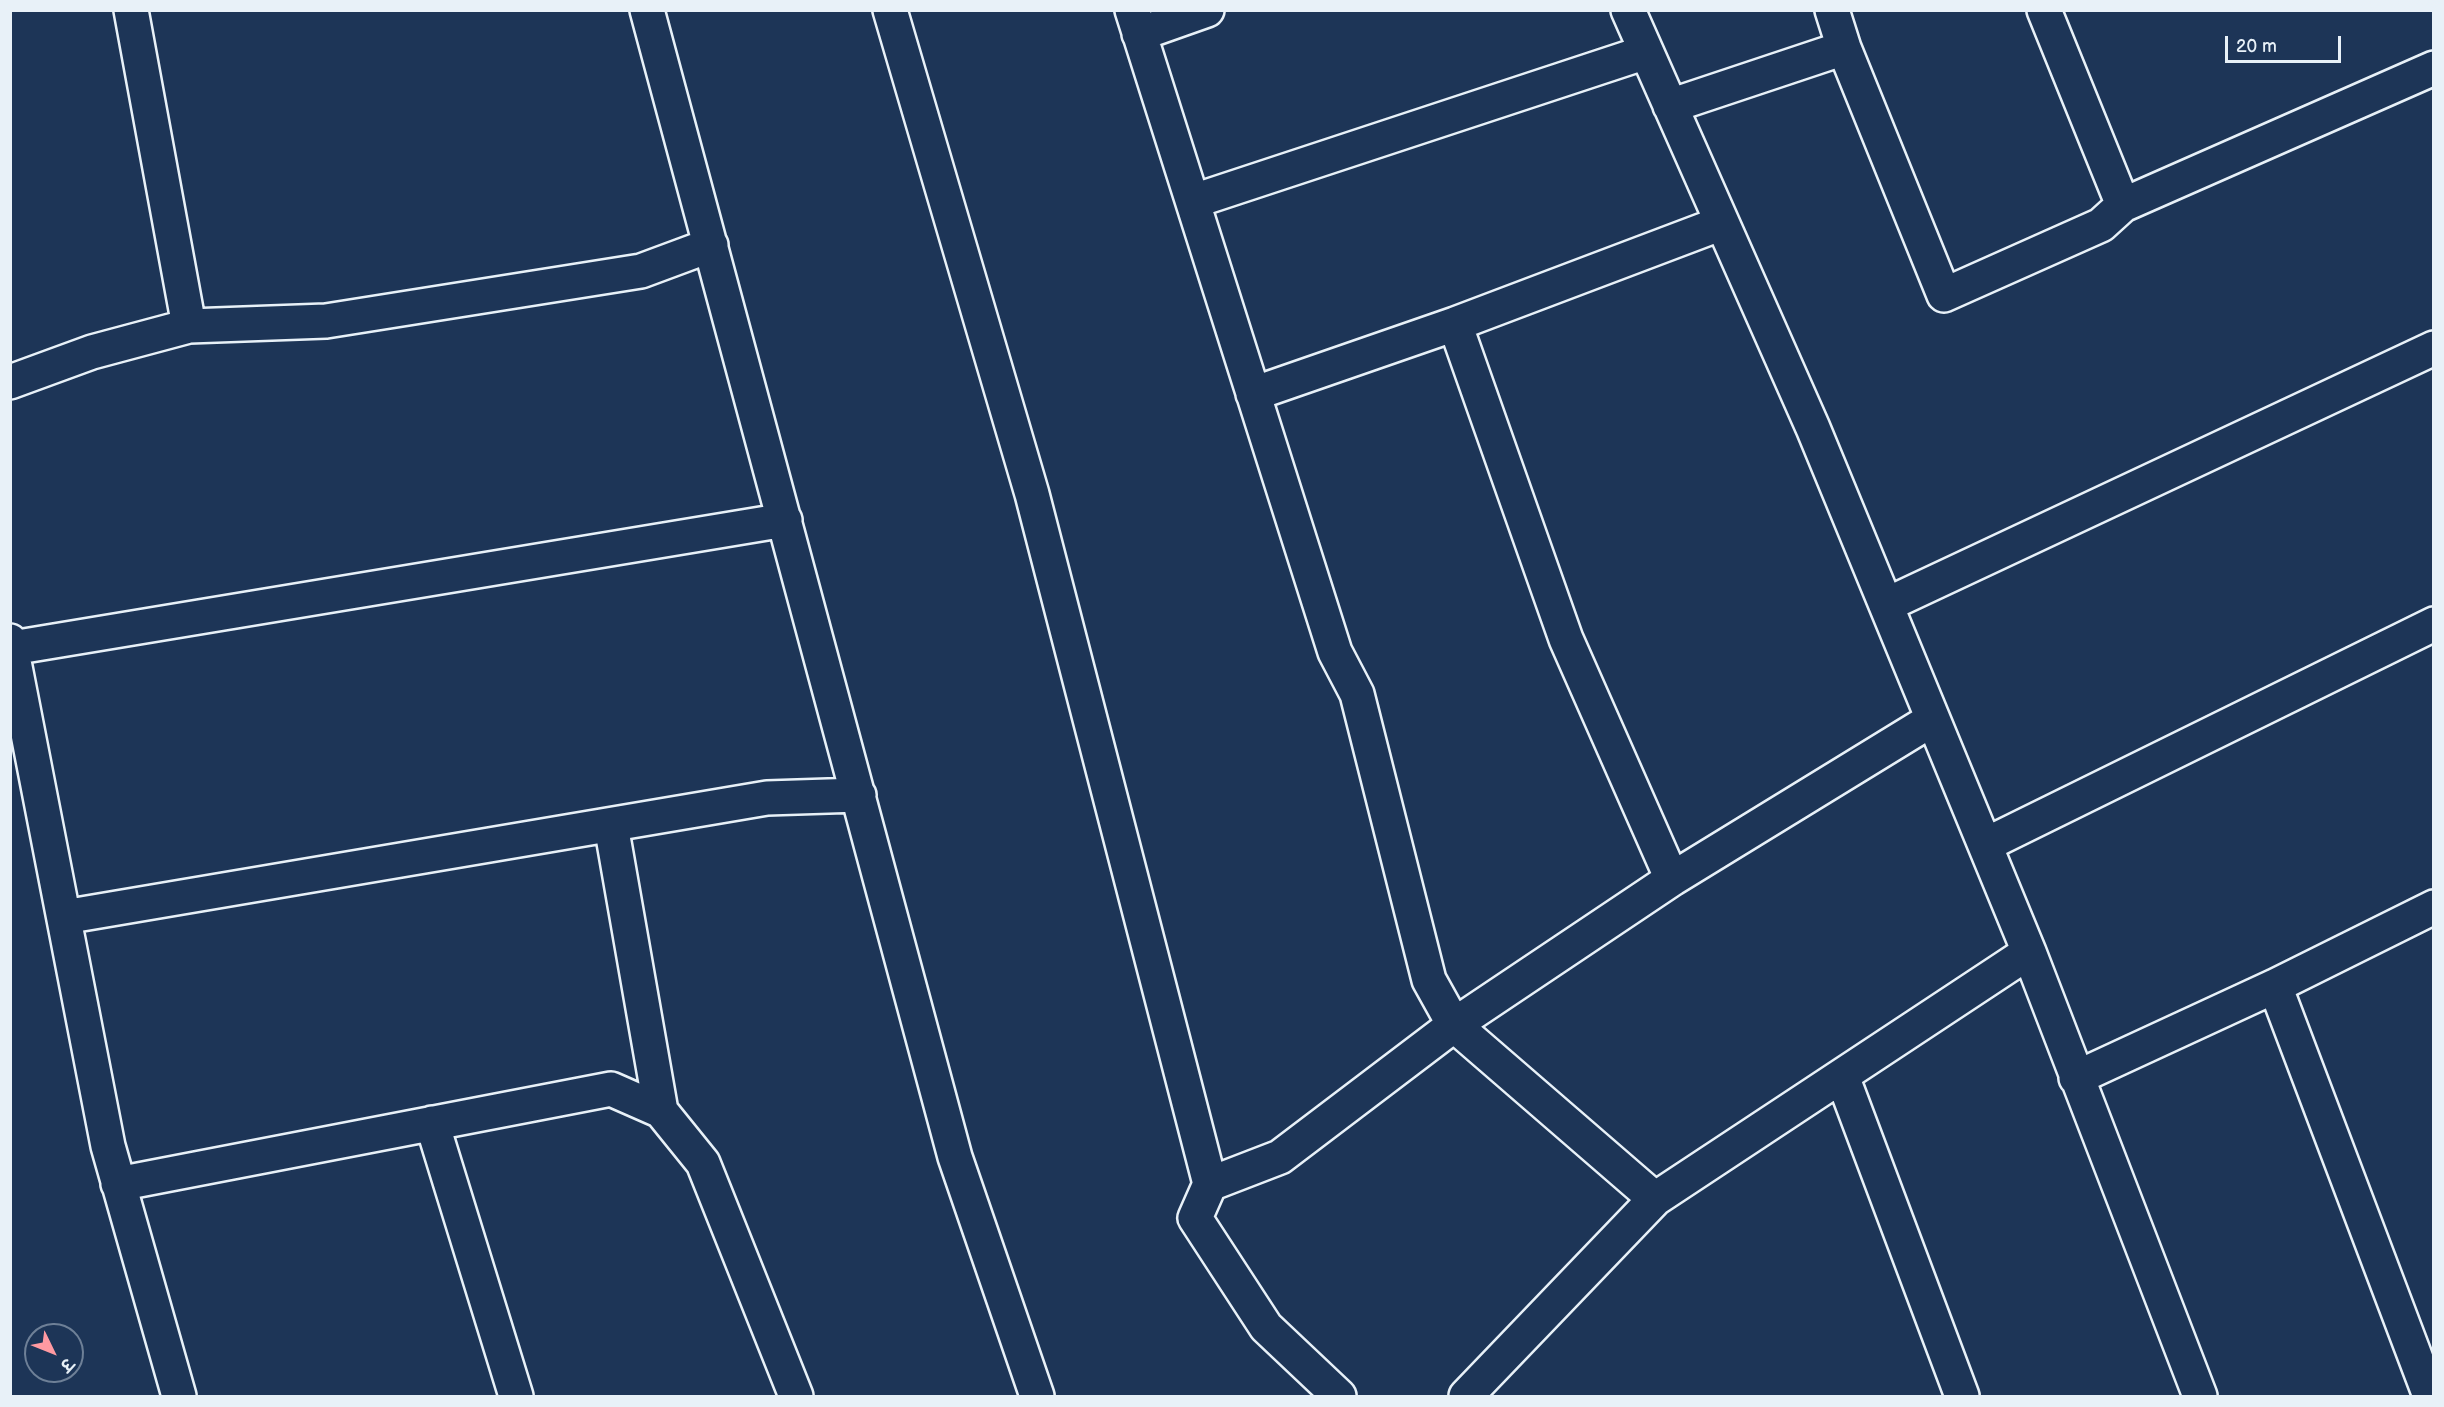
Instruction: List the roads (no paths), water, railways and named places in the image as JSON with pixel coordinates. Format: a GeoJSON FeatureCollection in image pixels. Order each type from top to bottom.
{"type":"FeatureCollection","features":[{"type":"Feature","properties":{"kind":"street"},"geometry":{"type":"LineString","coordinates":[[131,10],[189,326]]}},
{"type":"Feature","properties":{"kind":"street"},"geometry":{"type":"LineString","coordinates":[[647,10],[955,1157],[1037,1396]]}},
{"type":"Feature","properties":{"kind":"street"},"geometry":{"type":"LineString","coordinates":[[890,10],[1032,494],[1210,1184],[1195,1218],[1266,1327],[1339,1396]]}},
{"type":"Feature","properties":{"kind":"street"},"geometry":{"type":"LineString","coordinates":[[1207,10],[1136,22],[1335,652],[1357,694],[1429,980],[1454,1025],[1655,1199]]}},
{"type":"Feature","properties":{"kind":"street"},"geometry":{"type":"LineString","coordinates":[[1628,10],[1813,428],[2029,952],[2200,1396]]}},
{"type":"Feature","properties":{"kind":"street"},"geometry":{"type":"LineString","coordinates":[[1832,10],[1844,48],[1944,295],[2101,225],[2123,205],[2433,68]]}},
{"type":"Feature","properties":{"kind":"street"},"geometry":{"type":"LineString","coordinates":[[2044,10],[2123,205]]}},
{"type":"Feature","properties":{"kind":"street"},"geometry":{"type":"LineString","coordinates":[[1670,106],[1844,48]]}},
{"type":"Feature","properties":{"kind":"street"},"geometry":{"type":"LineString","coordinates":[[1194,201],[1646,52]]}},
{"type":"Feature","properties":{"kind":"street"},"geometry":{"type":"LineString","coordinates":[[1253,394],[1455,324],[1722,223]]}},
{"type":"Feature","properties":{"kind":"street"},"geometry":{"type":"LineString","coordinates":[[10,382],[92,352],[189,326],[327,321],[641,271],[711,245]]}},
{"type":"Feature","properties":{"kind":"street"},"geometry":{"type":"LineString","coordinates":[[1455,324],[1566,639],[1672,879]]}},
{"type":"Feature","properties":{"kind":"street"},"geometry":{"type":"LineString","coordinates":[[1886,605],[2433,348]]}},
{"type":"Feature","properties":{"kind":"street"},"geometry":{"type":"LineString","coordinates":[[179,1396],[108,1146],[11,645],[785,520]]}},
{"type":"Feature","properties":{"kind":"street"},"geometry":{"type":"LineString","coordinates":[[1984,845],[2433,624]]}},
{"type":"Feature","properties":{"kind":"street"},"geometry":{"type":"LineString","coordinates":[[1210,1184],[1280,1158],[1454,1025],[1672,879],[1933,719]]}},
{"type":"Feature","properties":{"kind":"street"},"geometry":{"type":"LineString","coordinates":[[64,917],[767,798],[859,795]]}},
{"type":"Feature","properties":{"kind":"street"},"geometry":{"type":"LineString","coordinates":[[611,825],[661,1111]]}},
{"type":"Feature","properties":{"kind":"street"},"geometry":{"type":"LineString","coordinates":[[2076,1078],[2275,986],[2433,907]]}},
{"type":"Feature","properties":{"kind":"street"},"geometry":{"type":"LineString","coordinates":[[1466,1396],[1655,1199],[2029,952]]}},
{"type":"Feature","properties":{"kind":"street"},"geometry":{"type":"LineString","coordinates":[[2275,986],[2430,1396]]}},
{"type":"Feature","properties":{"kind":"street"},"geometry":{"type":"LineString","coordinates":[[1842,1076],[1962,1396]]}},
{"type":"Feature","properties":{"kind":"street"},"geometry":{"type":"LineString","coordinates":[[118,1184],[611,1089],[661,1111],[703,1163],[796,1396]]}},
{"type":"Feature","properties":{"kind":"street"},"geometry":{"type":"LineString","coordinates":[[432,1123],[516,1396]]}}]}
